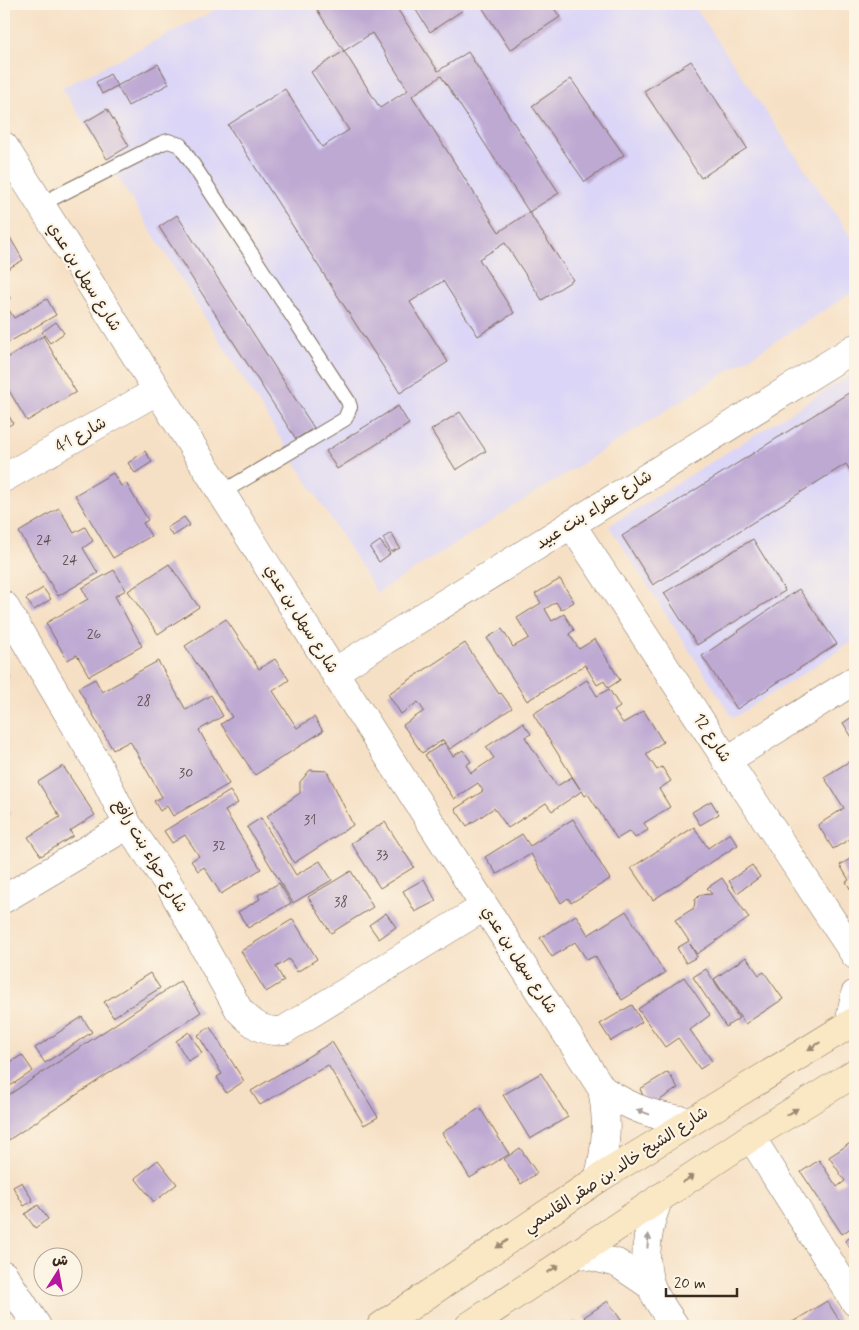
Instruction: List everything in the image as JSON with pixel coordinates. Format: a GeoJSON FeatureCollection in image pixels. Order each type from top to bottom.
{"type":"FeatureCollection","features":[{"type":"Feature","properties":{"kind":"main road","name":"شارع الشيخ خالد بن صقر القاسمي"},"geometry":{"type":"LineString","coordinates":[[381,1326],[598,1178],[852,1023]]}},
{"type":"Feature","properties":{"kind":"main road"},"geometry":{"type":"LineString","coordinates":[[469,1326],[751,1137],[855,1073]]}},
{"type":"Feature","properties":{"kind":"street","name":"شارع سهل بن عدي"},"geometry":{"type":"LineString","coordinates":[[4,146],[39,205],[334,672],[602,1089],[622,1102],[643,1112],[689,1121]]}},
{"type":"Feature","properties":{"kind":"street","name":"شارع عفراء بنت عبيد"},"geometry":{"type":"LineString","coordinates":[[334,672],[855,348]]}},
{"type":"Feature","properties":{"kind":"street","name":"شارع 41"},"geometry":{"type":"LineString","coordinates":[[4,478],[157,391]]}},
{"type":"Feature","properties":{"kind":"street","name":"شارع 12"},"geometry":{"type":"LineString","coordinates":[[571,524],[854,960]]}},
{"type":"Feature","properties":{"kind":"street","name":"شارع حواء بنت رافع"},"geometry":{"type":"LineString","coordinates":[[4,605],[96,761],[128,825],[171,888],[239,1010],[252,1024],[273,1032],[284,1030],[484,907]]}},
{"type":"Feature","properties":{"kind":"street"},"geometry":{"type":"LineString","coordinates":[[726,761],[855,680]]}},
{"type":"Feature","properties":{"kind":"street"},"geometry":{"type":"LineString","coordinates":[[4,899],[128,825]]}},
{"type":"Feature","properties":{"kind":"street"},"geometry":{"type":"LineString","coordinates":[[852,1023],[855,994]]}},
{"type":"Feature","properties":{"kind":"street","name":"شارع سهل بن عدي"},"geometry":{"type":"LineString","coordinates":[[598,1178],[605,1156],[607,1134],[602,1089]]}},
{"type":"Feature","properties":{"kind":"street"},"geometry":{"type":"LineString","coordinates":[[751,1137],[855,1302]]}},
{"type":"Feature","properties":{"kind":"street"},"geometry":{"type":"LineString","coordinates":[[659,1198],[651,1219],[647,1241],[651,1286],[675,1326]]}},
{"type":"Feature","properties":{"kind":"street"},"geometry":{"type":"LineString","coordinates":[[577,1253],[617,1264],[651,1286]]}},
{"type":"Feature","properties":{"kind":"street"},"geometry":{"type":"LineString","coordinates":[[4,1275],[37,1326]]}},
{"type":"Feature","properties":{"kind":"lane"},"geometry":{"type":"LineString","coordinates":[[39,205],[162,143],[168,141],[180,145],[348,401],[350,407],[345,419],[221,493]]}},
{"type":"Feature","properties":{"kind":"shaded area"},"geometry":{"type":"Polygon","coordinates":[[[227,4],[693,4],[855,243],[855,291],[377,593],[62,88],[227,4]]]}},
{"type":"Feature","properties":{"kind":"shaded area"},"geometry":{"type":"Polygon","coordinates":[[[855,372],[855,640],[733,718],[609,526],[855,372]]]}},
{"type":"Feature","properties":{"kind":"building"},"geometry":{"type":"Polygon","coordinates":[[[327,4],[394,4],[438,71],[468,52],[559,193],[529,212],[573,280],[542,300],[505,243],[479,259],[514,313],[478,336],[443,281],[410,302],[448,362],[400,393],[228,125],[285,89],[322,147],[349,130],[311,72],[344,51],[317,10],[327,4]],[[372,33],[344,51],[380,108],[408,90],[372,33]],[[441,76],[412,96],[499,232],[529,212],[441,76]]]}},
{"type":"Feature","properties":{"kind":"building"},"geometry":{"type":"Polygon","coordinates":[[[412,4],[458,4],[463,10],[430,32],[412,4]]]}},
{"type":"Feature","properties":{"kind":"building"},"geometry":{"type":"Polygon","coordinates":[[[480,4],[551,4],[560,17],[510,50],[480,4]]]}},
{"type":"Feature","properties":{"kind":"building"},"geometry":{"type":"Polygon","coordinates":[[[691,61],[747,148],[701,178],[644,91],[691,61]]]}},
{"type":"Feature","properties":{"kind":"building"},"geometry":{"type":"Polygon","coordinates":[[[158,64],[169,84],[128,106],[117,86],[158,64]]]}},
{"type":"Feature","properties":{"kind":"building"},"geometry":{"type":"Polygon","coordinates":[[[110,74],[117,86],[102,94],[96,82],[110,74]]]}},
{"type":"Feature","properties":{"kind":"building"},"geometry":{"type":"Polygon","coordinates":[[[571,79],[624,155],[585,182],[532,106],[571,79]]]}},
{"type":"Feature","properties":{"kind":"building"},"geometry":{"type":"Polygon","coordinates":[[[107,109],[129,146],[107,159],[85,122],[107,109]]]}},
{"type":"Feature","properties":{"kind":"building"},"geometry":{"type":"Polygon","coordinates":[[[177,215],[314,428],[296,439],[159,227],[177,215]]]}},
{"type":"Feature","properties":{"kind":"building"},"geometry":{"type":"Polygon","coordinates":[[[4,227],[23,260],[4,271],[4,227]]]}},
{"type":"Feature","properties":{"kind":"building"},"geometry":{"type":"Polygon","coordinates":[[[4,288],[10,298],[4,302],[4,288]]]}},
{"type":"Feature","properties":{"kind":"building"},"geometry":{"type":"Polygon","coordinates":[[[47,299],[56,315],[4,345],[4,302],[14,318],[47,299]]]}},
{"type":"Feature","properties":{"kind":"building"},"geometry":{"type":"Polygon","coordinates":[[[56,322],[64,333],[50,343],[42,332],[56,322]]]}},
{"type":"Feature","properties":{"kind":"building"},"geometry":{"type":"Polygon","coordinates":[[[43,336],[76,392],[27,421],[4,382],[4,360],[43,336]]]}},
{"type":"Feature","properties":{"kind":"building"},"geometry":{"type":"Polygon","coordinates":[[[855,389],[855,474],[853,475],[846,464],[653,585],[622,536],[855,389]]]}},
{"type":"Feature","properties":{"kind":"building"},"geometry":{"type":"Polygon","coordinates":[[[398,406],[409,424],[337,469],[326,451],[398,406]]]}},
{"type":"Feature","properties":{"kind":"building"},"geometry":{"type":"Polygon","coordinates":[[[4,408],[13,423],[4,429],[4,408]]]}},
{"type":"Feature","properties":{"kind":"building"},"geometry":{"type":"Polygon","coordinates":[[[460,412],[486,451],[456,470],[431,430],[460,412]]]}},
{"type":"Feature","properties":{"kind":"building"},"geometry":{"type":"Polygon","coordinates":[[[145,451],[152,462],[135,473],[128,463],[145,451]]]}},
{"type":"Feature","properties":{"kind":"building"},"geometry":{"type":"Polygon","coordinates":[[[113,473],[121,486],[126,483],[148,520],[143,523],[151,536],[113,558],[75,495],[113,473]]]}},
{"type":"Feature","properties":{"kind":"building"},"geometry":{"type":"Polygon","coordinates":[[[59,508],[74,533],[85,527],[93,541],[83,548],[98,573],[58,596],[19,532],[59,508]]]}},
{"type":"Feature","properties":{"kind":"building"},"geometry":{"type":"Polygon","coordinates":[[[184,517],[190,525],[173,536],[167,528],[184,517]]]}},
{"type":"Feature","properties":{"kind":"building"},"geometry":{"type":"Polygon","coordinates":[[[391,533],[400,548],[391,552],[383,538],[391,533]]]}},
{"type":"Feature","properties":{"kind":"building"},"geometry":{"type":"Polygon","coordinates":[[[753,539],[785,591],[697,645],[664,593],[753,539]]]}},
{"type":"Feature","properties":{"kind":"building"},"geometry":{"type":"Polygon","coordinates":[[[380,541],[390,554],[379,562],[370,548],[380,541]]]}},
{"type":"Feature","properties":{"kind":"building"},"geometry":{"type":"Polygon","coordinates":[[[169,564],[199,607],[158,634],[128,591],[169,564]]]}},
{"type":"Feature","properties":{"kind":"building"},"geometry":{"type":"Polygon","coordinates":[[[114,570],[126,590],[115,596],[142,646],[89,676],[77,655],[67,660],[46,623],[88,599],[82,588],[114,570]]]}},
{"type":"Feature","properties":{"kind":"building"},"geometry":{"type":"Polygon","coordinates":[[[560,579],[574,602],[561,610],[556,602],[545,609],[552,621],[564,614],[574,630],[569,634],[579,649],[595,639],[620,680],[608,688],[604,681],[597,685],[585,665],[527,701],[487,638],[502,629],[513,647],[529,638],[517,618],[541,603],[535,594],[560,579]]]}},
{"type":"Feature","properties":{"kind":"building"},"geometry":{"type":"Polygon","coordinates":[[[43,588],[51,599],[34,610],[26,599],[43,588]]]}},
{"type":"Feature","properties":{"kind":"building"},"geometry":{"type":"Polygon","coordinates":[[[799,589],[837,644],[737,709],[702,656],[799,589]]]}},
{"type":"Feature","properties":{"kind":"building"},"geometry":{"type":"Polygon","coordinates":[[[226,619],[259,669],[275,659],[289,680],[273,691],[297,728],[314,717],[323,731],[255,775],[221,724],[232,717],[185,646],[226,619]]]}},
{"type":"Feature","properties":{"kind":"building"},"geometry":{"type":"Polygon","coordinates":[[[465,643],[499,694],[501,693],[512,708],[450,749],[443,740],[422,753],[403,725],[424,711],[418,702],[401,714],[388,694],[465,643]]]}},
{"type":"Feature","properties":{"kind":"building"},"geometry":{"type":"Polygon","coordinates":[[[158,661],[186,710],[211,695],[223,716],[199,730],[229,784],[173,816],[167,806],[160,811],[154,801],[162,797],[130,741],[113,750],[78,688],[95,679],[102,692],[158,661]]]}},
{"type":"Feature","properties":{"kind":"building"},"geometry":{"type":"Polygon","coordinates":[[[4,668],[9,677],[4,681],[4,668]]]}},
{"type":"Feature","properties":{"kind":"building"},"geometry":{"type":"Polygon","coordinates":[[[587,680],[597,696],[609,689],[620,707],[614,711],[623,723],[644,711],[663,742],[646,754],[657,770],[662,767],[671,781],[659,789],[670,807],[644,823],[648,830],[635,838],[630,831],[617,839],[588,794],[585,796],[582,791],[552,811],[546,803],[508,828],[494,808],[467,826],[455,809],[483,791],[478,783],[454,799],[425,755],[444,743],[453,756],[463,750],[471,762],[466,765],[471,773],[494,758],[486,747],[523,723],[531,734],[525,737],[557,786],[572,777],[580,789],[533,714],[587,680]]]}},
{"type":"Feature","properties":{"kind":"building"},"geometry":{"type":"Polygon","coordinates":[[[855,715],[855,742],[843,723],[855,715]]]}},
{"type":"Feature","properties":{"kind":"building"},"geometry":{"type":"Polygon","coordinates":[[[855,758],[855,802],[850,805],[855,813],[855,836],[833,849],[818,825],[844,808],[824,777],[855,758]]]}},
{"type":"Feature","properties":{"kind":"building"},"geometry":{"type":"Polygon","coordinates":[[[63,766],[95,815],[70,831],[73,836],[41,856],[28,837],[60,817],[38,782],[63,766]]]}},
{"type":"Feature","properties":{"kind":"building"},"geometry":{"type":"Polygon","coordinates":[[[310,770],[327,771],[353,825],[294,863],[267,816],[300,793],[300,782],[310,770]]]}},
{"type":"Feature","properties":{"kind":"building"},"geometry":{"type":"Polygon","coordinates":[[[230,791],[238,803],[225,811],[261,869],[221,894],[204,867],[198,871],[191,861],[199,856],[185,835],[172,843],[164,831],[230,791]]]}},
{"type":"Feature","properties":{"kind":"building"},"geometry":{"type":"Polygon","coordinates":[[[711,801],[719,814],[700,825],[692,812],[711,801]]]}},
{"type":"Feature","properties":{"kind":"building"},"geometry":{"type":"Polygon","coordinates":[[[4,803],[10,814],[4,818],[4,803]]]}},
{"type":"Feature","properties":{"kind":"building"},"geometry":{"type":"Polygon","coordinates":[[[261,818],[296,875],[320,861],[332,880],[293,903],[247,827],[261,818]]]}},
{"type":"Feature","properties":{"kind":"building"},"geometry":{"type":"Polygon","coordinates":[[[573,819],[610,879],[571,903],[568,898],[561,903],[531,854],[497,874],[485,857],[522,834],[530,846],[573,819]]]}},
{"type":"Feature","properties":{"kind":"building"},"geometry":{"type":"Polygon","coordinates":[[[385,822],[414,867],[380,888],[351,843],[385,822]]]}},
{"type":"Feature","properties":{"kind":"building"},"geometry":{"type":"Polygon","coordinates":[[[694,827],[708,848],[730,833],[738,845],[653,900],[631,868],[694,827]]]}},
{"type":"Feature","properties":{"kind":"building"},"geometry":{"type":"Polygon","coordinates":[[[855,856],[855,892],[853,893],[846,882],[849,880],[840,865],[855,856]]]}},
{"type":"Feature","properties":{"kind":"building"},"geometry":{"type":"Polygon","coordinates":[[[752,865],[760,877],[737,893],[729,881],[752,865]]]}},
{"type":"Feature","properties":{"kind":"building"},"geometry":{"type":"Polygon","coordinates":[[[351,871],[373,907],[331,933],[308,897],[351,871]]]}},
{"type":"Feature","properties":{"kind":"building"},"geometry":{"type":"Polygon","coordinates":[[[722,878],[749,918],[697,954],[690,944],[697,957],[686,963],[677,948],[689,941],[675,920],[694,908],[695,900],[700,895],[712,894],[707,888],[722,878]]]}},
{"type":"Feature","properties":{"kind":"building"},"geometry":{"type":"Polygon","coordinates":[[[424,879],[436,901],[415,912],[403,891],[424,879]]]}},
{"type":"Feature","properties":{"kind":"building"},"geometry":{"type":"Polygon","coordinates":[[[279,883],[291,903],[248,928],[238,912],[260,899],[258,895],[279,883]]]}},
{"type":"Feature","properties":{"kind":"building"},"geometry":{"type":"Polygon","coordinates":[[[626,911],[665,973],[622,1000],[595,956],[587,960],[575,942],[552,957],[540,938],[576,915],[588,935],[626,911]]]}},
{"type":"Feature","properties":{"kind":"building"},"geometry":{"type":"Polygon","coordinates":[[[386,913],[396,927],[379,939],[369,925],[386,913]]]}},
{"type":"Feature","properties":{"kind":"building"},"geometry":{"type":"Polygon","coordinates":[[[293,919],[317,959],[297,972],[289,959],[276,967],[284,981],[266,992],[241,951],[293,919]]]}},
{"type":"Feature","properties":{"kind":"building"},"geometry":{"type":"Polygon","coordinates":[[[746,957],[759,975],[764,972],[783,999],[745,1024],[714,979],[746,957]]]}},
{"type":"Feature","properties":{"kind":"building"},"geometry":{"type":"Polygon","coordinates":[[[706,969],[739,1018],[726,1027],[693,977],[706,969]]]}},
{"type":"Feature","properties":{"kind":"building"},"geometry":{"type":"Polygon","coordinates":[[[150,973],[160,988],[113,1017],[104,1002],[150,973]]]}},
{"type":"Feature","properties":{"kind":"building"},"geometry":{"type":"Polygon","coordinates":[[[684,977],[710,1015],[690,1030],[712,1061],[700,1069],[678,1038],[665,1047],[638,1009],[684,977]]]}},
{"type":"Feature","properties":{"kind":"building"},"geometry":{"type":"Polygon","coordinates":[[[180,981],[201,1012],[4,1143],[4,1098],[180,981]]]}},
{"type":"Feature","properties":{"kind":"building"},"geometry":{"type":"Polygon","coordinates":[[[632,1005],[642,1022],[611,1041],[600,1024],[632,1005]]]}},
{"type":"Feature","properties":{"kind":"building"},"geometry":{"type":"Polygon","coordinates":[[[82,1017],[92,1032],[45,1063],[35,1048],[82,1017]]]}},
{"type":"Feature","properties":{"kind":"building"},"geometry":{"type":"Polygon","coordinates":[[[210,1027],[244,1081],[226,1093],[217,1077],[222,1074],[198,1035],[210,1027]]]}},
{"type":"Feature","properties":{"kind":"building"},"geometry":{"type":"Polygon","coordinates":[[[189,1032],[202,1053],[188,1061],[176,1041],[189,1032]]]}},
{"type":"Feature","properties":{"kind":"building"},"geometry":{"type":"Polygon","coordinates":[[[332,1042],[378,1117],[364,1125],[328,1065],[260,1105],[251,1091],[332,1042]]]}},
{"type":"Feature","properties":{"kind":"building"},"geometry":{"type":"Polygon","coordinates":[[[22,1055],[33,1071],[4,1090],[4,1066],[22,1055]]]}},
{"type":"Feature","properties":{"kind":"building"},"geometry":{"type":"Polygon","coordinates":[[[668,1072],[678,1088],[657,1102],[645,1100],[640,1089],[668,1072]]]}},
{"type":"Feature","properties":{"kind":"building"},"geometry":{"type":"Polygon","coordinates":[[[541,1073],[568,1117],[530,1139],[503,1095],[541,1073]]]}},
{"type":"Feature","properties":{"kind":"building"},"geometry":{"type":"Polygon","coordinates":[[[480,1108],[509,1154],[470,1178],[442,1133],[480,1108]]]}},
{"type":"Feature","properties":{"kind":"building"},"geometry":{"type":"Polygon","coordinates":[[[855,1140],[855,1225],[842,1234],[801,1172],[819,1160],[837,1187],[845,1181],[829,1157],[855,1140]]]}},
{"type":"Feature","properties":{"kind":"building"},"geometry":{"type":"Polygon","coordinates":[[[520,1148],[537,1173],[521,1184],[504,1159],[520,1148]]]}},
{"type":"Feature","properties":{"kind":"building"},"geometry":{"type":"Polygon","coordinates":[[[158,1160],[177,1184],[154,1202],[135,1178],[158,1160]]]}},
{"type":"Feature","properties":{"kind":"building"},"geometry":{"type":"Polygon","coordinates":[[[22,1182],[33,1201],[24,1206],[13,1187],[22,1182]]]}},
{"type":"Feature","properties":{"kind":"building"},"geometry":{"type":"Polygon","coordinates":[[[38,1205],[48,1219],[35,1228],[25,1214],[38,1205]]]}},
{"type":"Feature","properties":{"kind":"building"},"geometry":{"type":"Polygon","coordinates":[[[855,1234],[855,1252],[854,1254],[845,1241],[855,1234]]]}},
{"type":"Feature","properties":{"kind":"building"},"geometry":{"type":"Polygon","coordinates":[[[608,1301],[625,1326],[590,1326],[584,1317],[608,1301]]]}},
{"type":"Feature","properties":{"kind":"building"},"geometry":{"type":"Polygon","coordinates":[[[827,1301],[843,1326],[786,1326],[827,1301]]]}},
{"type":"Feature","properties":{"kind":"building"},"geometry":{"type":"Polygon","coordinates":[[[575,1321],[579,1326],[568,1326],[575,1321]]]}}]}
